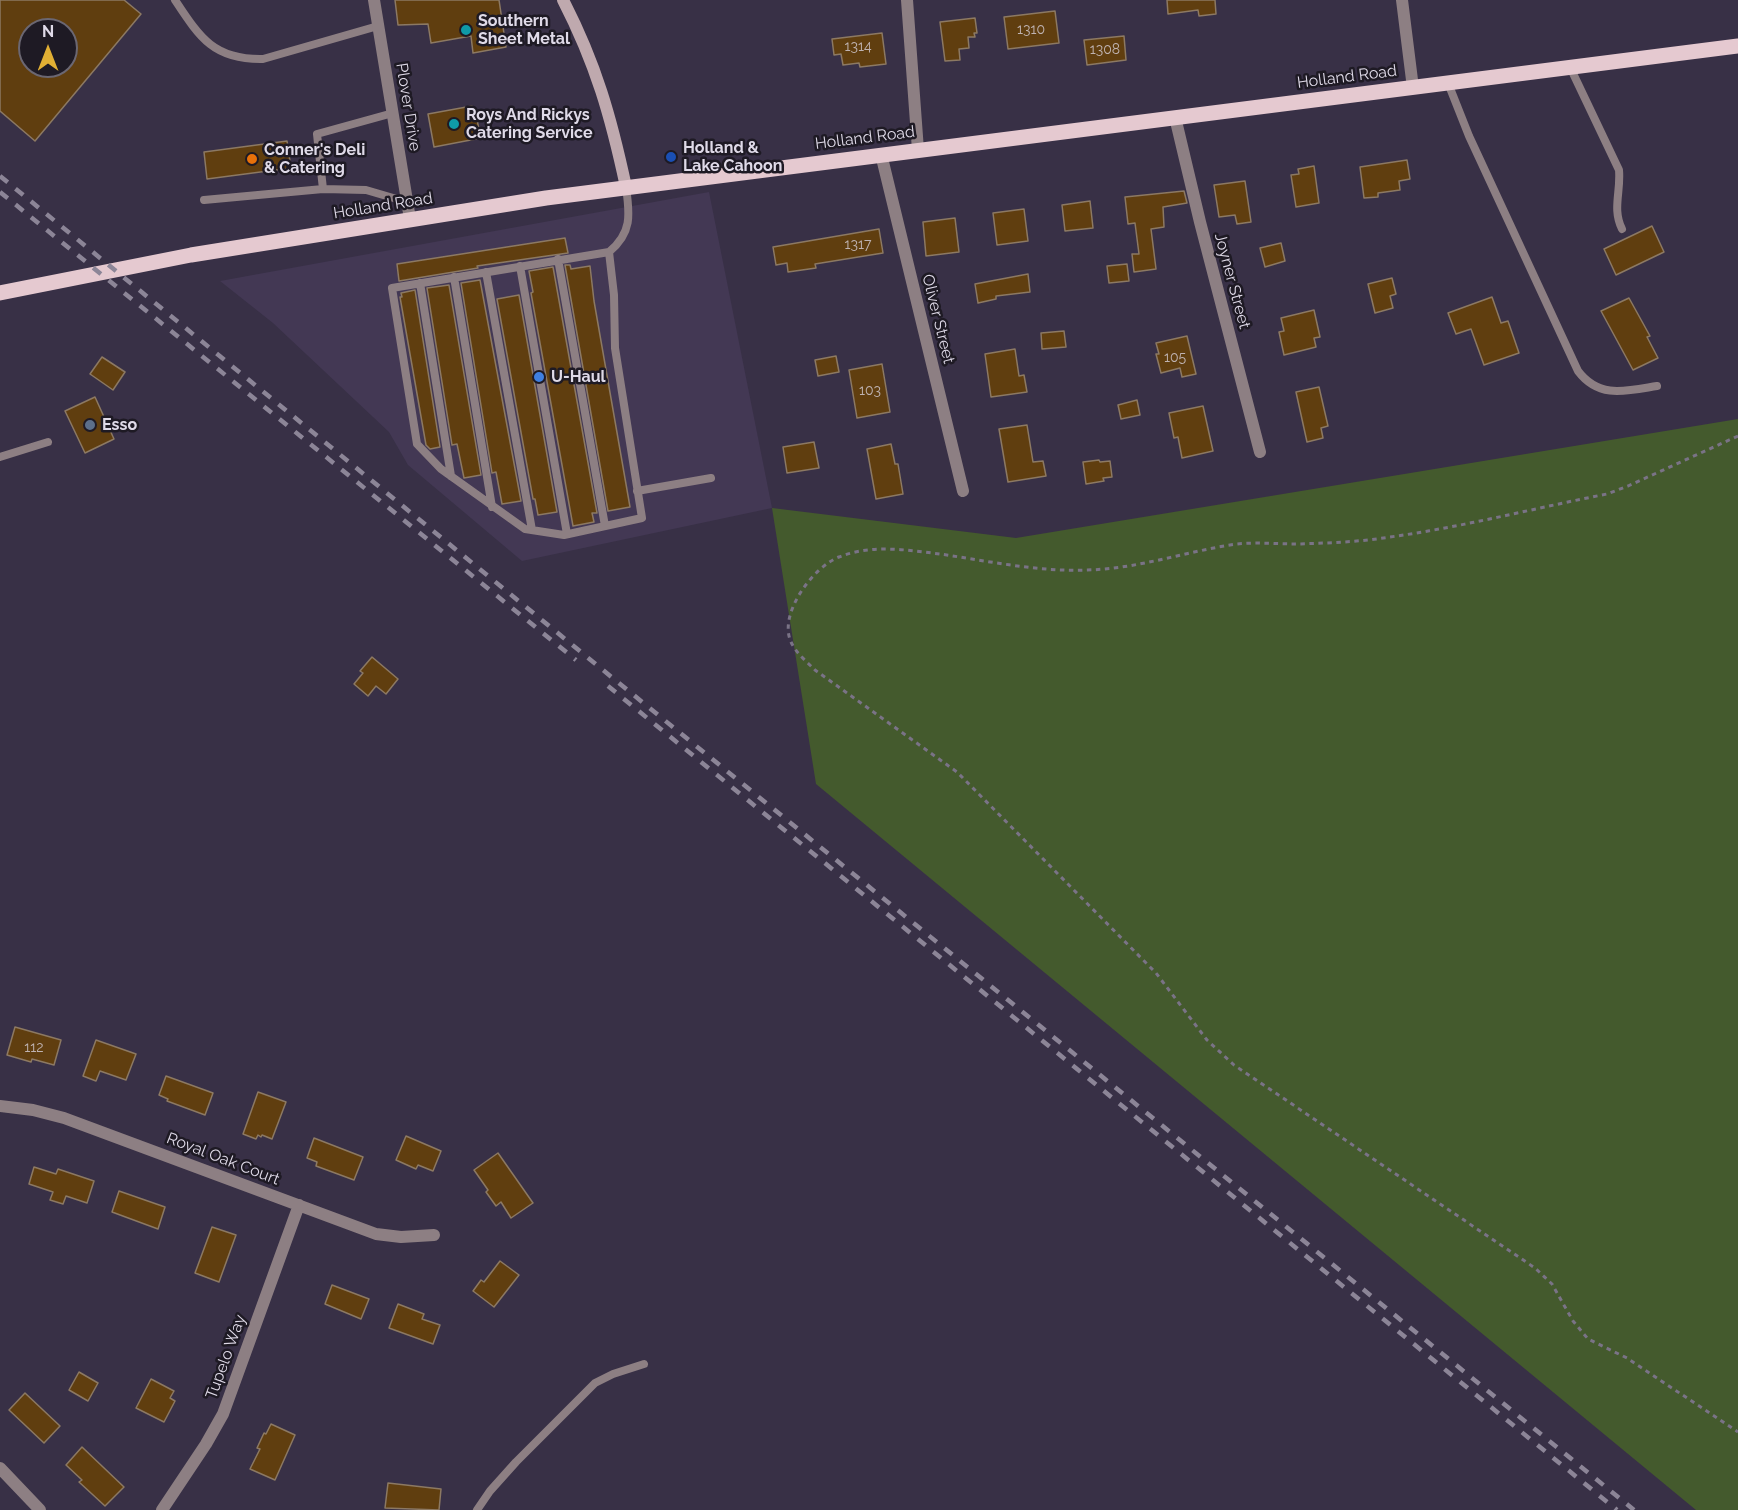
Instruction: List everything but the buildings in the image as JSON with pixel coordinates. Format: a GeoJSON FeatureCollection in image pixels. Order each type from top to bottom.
{"type":"FeatureCollection","features":[{"type":"Feature","properties":{"kind":"main road","name":"Holland Road"},"geometry":{"type":"LineString","coordinates":[[0,293],[181,256],[626,187],[1738,46]]}},
{"type":"Feature","properties":{"kind":"street","name":"Plover Drive"},"geometry":{"type":"LineString","coordinates":[[374,0],[410,219]]}},
{"type":"Feature","properties":{"kind":"street"},"geometry":{"type":"LineString","coordinates":[[562,0],[581,35],[596,74],[612,123],[626,187]]}},
{"type":"Feature","properties":{"kind":"street"},"geometry":{"type":"LineString","coordinates":[[907,0],[918,150]]}},
{"type":"Feature","properties":{"kind":"street"},"geometry":{"type":"LineString","coordinates":[[1402,0],[1413,87]]}},
{"type":"Feature","properties":{"kind":"street","name":"Joyner Street"},"geometry":{"type":"LineString","coordinates":[[1175,117],[1260,452]]}},
{"type":"Feature","properties":{"kind":"street","name":"Oliver Street"},"geometry":{"type":"LineString","coordinates":[[881,154],[963,491]]}},
{"type":"Feature","properties":{"kind":"street","name":"Royal Oak Court"},"geometry":{"type":"LineString","coordinates":[[0,1106],[33,1110],[64,1118],[376,1234],[401,1238],[434,1235]]}},
{"type":"Feature","properties":{"kind":"street","name":"Tupelo Way"},"geometry":{"type":"LineString","coordinates":[[162,1510],[206,1444],[222,1414],[299,1205]]}},
{"type":"Feature","properties":{"kind":"street"},"geometry":{"type":"LineString","coordinates":[[0,1468],[39,1510]]}},
{"type":"Feature","properties":{"kind":"lane"},"geometry":{"type":"LineString","coordinates":[[175,0],[197,34],[213,48],[229,56],[246,59],[263,59],[378,26]]}},
{"type":"Feature","properties":{"kind":"lane"},"geometry":{"type":"LineString","coordinates":[[1570,67],[1620,170],[1621,185],[1616,209],[1622,229]]}},
{"type":"Feature","properties":{"kind":"lane"},"geometry":{"type":"LineString","coordinates":[[1448,83],[1469,136],[1578,371],[1595,387],[1607,391],[1657,386]]}},
{"type":"Feature","properties":{"kind":"lane"},"geometry":{"type":"LineString","coordinates":[[322,189],[317,134],[393,113]]}},
{"type":"Feature","properties":{"kind":"lane"},"geometry":{"type":"LineString","coordinates":[[609,252],[614,295],[615,348],[642,518],[567,534],[525,529],[441,469],[417,444],[392,288],[609,252],[622,241],[628,221],[629,204],[626,187]]}},
{"type":"Feature","properties":{"kind":"lane"},"geometry":{"type":"LineString","coordinates":[[204,200],[322,189],[366,190],[407,202]]}},
{"type":"Feature","properties":{"kind":"lane"},"geometry":{"type":"LineString","coordinates":[[558,259],[605,526]]}},
{"type":"Feature","properties":{"kind":"lane"},"geometry":{"type":"LineString","coordinates":[[520,266],[567,534]]}},
{"type":"Feature","properties":{"kind":"lane"},"geometry":{"type":"LineString","coordinates":[[486,272],[532,530]]}},
{"type":"Feature","properties":{"kind":"lane"},"geometry":{"type":"LineString","coordinates":[[454,277],[492,507]]}},
{"type":"Feature","properties":{"kind":"lane"},"geometry":{"type":"LineString","coordinates":[[420,283],[452,476]]}},
{"type":"Feature","properties":{"kind":"lane"},"geometry":{"type":"LineString","coordinates":[[0,457],[48,442]]}},
{"type":"Feature","properties":{"kind":"lane"},"geometry":{"type":"LineString","coordinates":[[637,492],[711,478]]}},
{"type":"Feature","properties":{"kind":"lane"},"geometry":{"type":"LineString","coordinates":[[477,1510],[490,1491],[516,1462],[595,1383],[613,1374],[644,1364]]}},
{"type":"Feature","properties":{"kind":"path"},"geometry":{"type":"LineString","coordinates":[[1738,436],[1607,494],[1389,538],[1330,543],[1239,544],[1116,568],[1087,570],[1045,568],[900,549],[874,549],[841,556],[826,563],[815,573],[803,588],[792,610],[788,632],[798,653],[815,670],[957,772],[1156,973],[1207,1040],[1234,1065],[1535,1268],[1552,1284],[1573,1322],[1588,1339],[1627,1358],[1738,1432]]}},
{"type":"Feature","properties":{"kind":"shaded area","name":"U-Haul"},"geometry":{"type":"Polygon","coordinates":[[[709,192],[772,508],[522,561],[408,465],[389,432],[273,323],[220,281],[709,192]]]}},
{"type":"Feature","properties":{"kind":"green space"},"geometry":{"type":"Polygon","coordinates":[[[1738,419],[1738,1510],[1696,1510],[816,784],[772,508],[1016,538],[1738,419]]]}},
{"type":"Feature","properties":{"kind":"railway"},"geometry":{"type":"LineString","coordinates":[[0,176],[1634,1510]]}},
{"type":"Feature","properties":{"kind":"railway"},"geometry":{"type":"LineString","coordinates":[[0,192],[576,660]]}},
{"type":"Feature","properties":{"kind":"railway"},"geometry":{"type":"LineString","coordinates":[[608,686],[1617,1510]]}},
{"type":"Feature","properties":{"kind":"place","name":"Southern Sheet Metal"},"geometry":{"type":"Point","coordinates":[466,30]}},
{"type":"Feature","properties":{"kind":"place","name":"Roys And Rickys Catering Service"},"geometry":{"type":"Point","coordinates":[454,124]}},
{"type":"Feature","properties":{"kind":"place","name":"Holland & Lake Cahoon"},"geometry":{"type":"Point","coordinates":[671,157]}},
{"type":"Feature","properties":{"kind":"place","name":"Conner's Deli & Catering"},"geometry":{"type":"Point","coordinates":[252,159]}},
{"type":"Feature","properties":{"kind":"place","name":"U-Haul"},"geometry":{"type":"Point","coordinates":[539,377]}},
{"type":"Feature","properties":{"kind":"place","name":"Esso"},"geometry":{"type":"Point","coordinates":[90,425]}}]}
